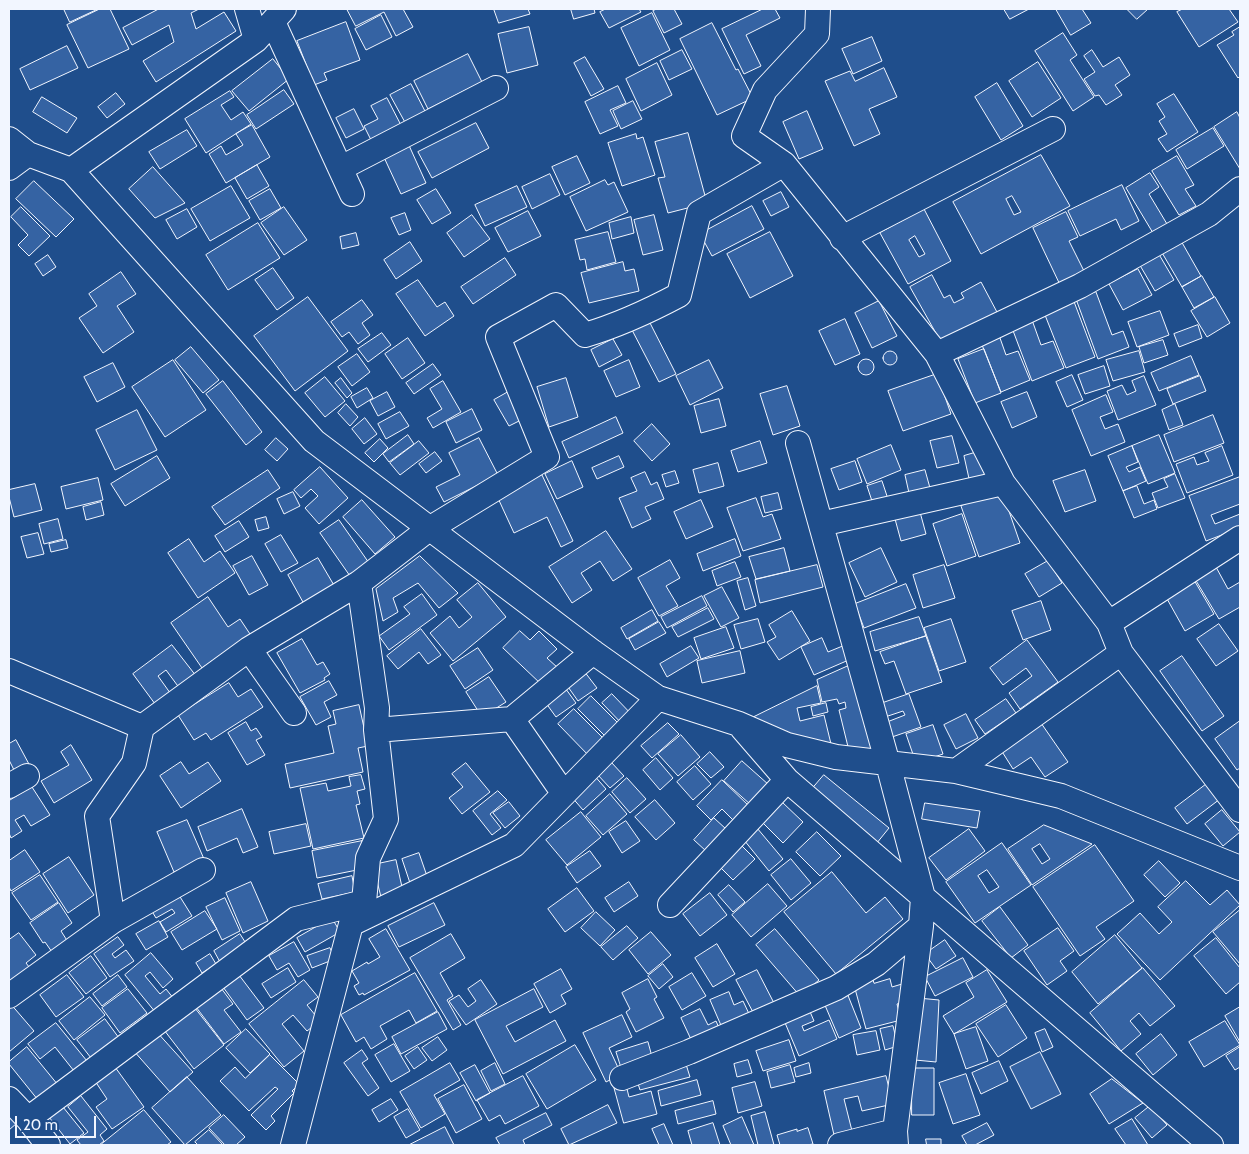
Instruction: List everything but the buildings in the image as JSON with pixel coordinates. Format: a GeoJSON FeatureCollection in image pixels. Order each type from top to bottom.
{"type":"FeatureCollection","features":[{"type":"Feature","properties":{"kind":"street"},"geometry":{"type":"LineString","coordinates":[[248,9],[256,40]]}},
{"type":"Feature","properties":{"kind":"street"},"geometry":{"type":"LineString","coordinates":[[818,9],[817,34],[765,90],[744,136],[784,164],[937,354],[1003,483],[1109,623],[1121,654],[1240,810]]}},
{"type":"Feature","properties":{"kind":"street"},"geometry":{"type":"LineString","coordinates":[[71,170],[256,40],[278,15],[352,194]]}},
{"type":"Feature","properties":{"kind":"street"},"geometry":{"type":"LineString","coordinates":[[341,168],[496,88]]}},
{"type":"Feature","properties":{"kind":"street"},"geometry":{"type":"LineString","coordinates":[[842,238],[1053,129]]}},
{"type":"Feature","properties":{"kind":"street"},"geometry":{"type":"LineString","coordinates":[[9,139],[28,154],[71,170],[314,441],[593,652],[658,698],[739,724],[788,745],[836,757],[956,771],[1061,796],[1240,868]]}},
{"type":"Feature","properties":{"kind":"street"},"geometry":{"type":"LineString","coordinates":[[9,168],[28,154]]}},
{"type":"Feature","properties":{"kind":"street"},"geometry":{"type":"LineString","coordinates":[[113,921],[97,816],[134,764],[142,727],[249,649],[359,584],[429,529],[547,458],[498,337],[556,305],[586,335],[644,314],[679,295],[699,213],[784,164]]}},
{"type":"Feature","properties":{"kind":"street"},"geometry":{"type":"LineString","coordinates":[[937,354],[1080,286],[1209,214],[1240,189]]}},
{"type":"Feature","properties":{"kind":"street"},"geometry":{"type":"LineString","coordinates":[[798,443],[888,764],[923,897],[896,1138],[840,1145]]}},
{"type":"Feature","properties":{"kind":"street"},"geometry":{"type":"LineString","coordinates":[[821,524],[1003,483]]}},
{"type":"Feature","properties":{"kind":"street"},"geometry":{"type":"LineString","coordinates":[[1109,623],[1240,538]]}},
{"type":"Feature","properties":{"kind":"street"},"geometry":{"type":"LineString","coordinates":[[293,1145],[352,924],[364,902],[368,858],[386,819],[376,730],[377,708],[359,584]]}},
{"type":"Feature","properties":{"kind":"street"},"geometry":{"type":"LineString","coordinates":[[249,649],[294,713]]}},
{"type":"Feature","properties":{"kind":"street"},"geometry":{"type":"LineString","coordinates":[[376,730],[512,719],[593,652]]}},
{"type":"Feature","properties":{"kind":"street"},"geometry":{"type":"LineString","coordinates":[[956,771],[1121,654]]}},
{"type":"Feature","properties":{"kind":"street"},"geometry":{"type":"LineString","coordinates":[[9,671],[142,727]]}},
{"type":"Feature","properties":{"kind":"street"},"geometry":{"type":"LineString","coordinates":[[352,924],[514,845],[658,698]]}},
{"type":"Feature","properties":{"kind":"street"},"geometry":{"type":"LineString","coordinates":[[512,719],[564,794]]}},
{"type":"Feature","properties":{"kind":"street"},"geometry":{"type":"LineString","coordinates":[[739,724],[787,780],[1170,1112],[1212,1145]]}},
{"type":"Feature","properties":{"kind":"street"},"geometry":{"type":"LineString","coordinates":[[670,906],[787,780]]}},
{"type":"Feature","properties":{"kind":"street"},"geometry":{"type":"LineString","coordinates":[[9,996],[113,921],[203,870]]}},
{"type":"Feature","properties":{"kind":"street"},"geometry":{"type":"LineString","coordinates":[[9,1099],[37,1137],[296,919],[364,902]]}},
{"type":"Feature","properties":{"kind":"street"},"geometry":{"type":"LineString","coordinates":[[622,1078],[689,1052],[836,988],[876,964],[921,926]]}}]}
